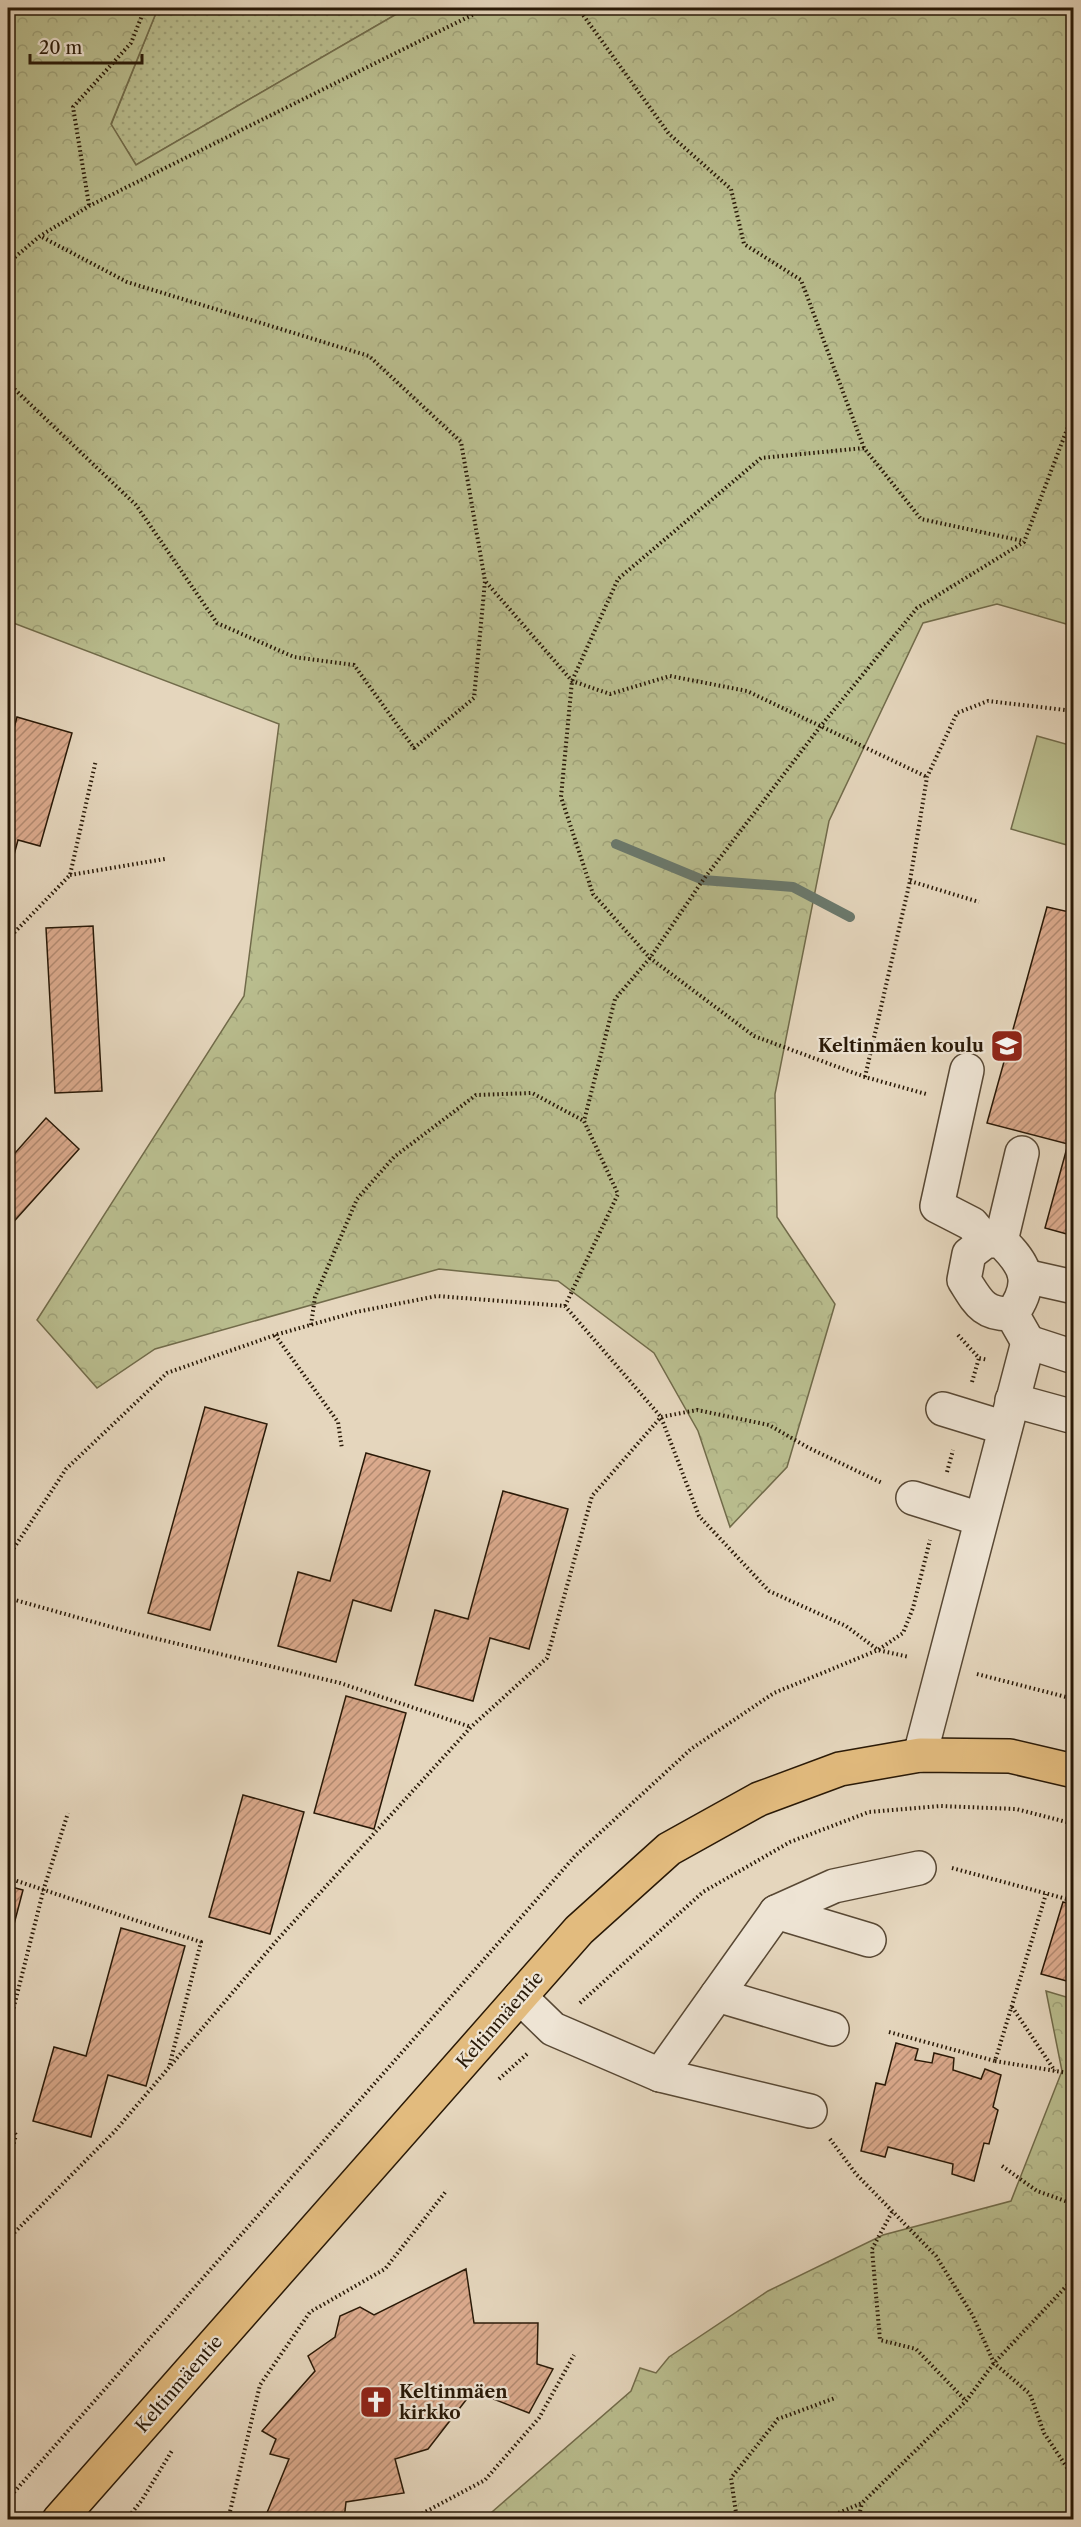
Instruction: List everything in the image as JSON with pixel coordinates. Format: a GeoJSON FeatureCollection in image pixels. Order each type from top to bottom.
{"type":"FeatureCollection","features":[{"type":"Feature","properties":{"kind":"main road","name":"Keltinmäentie"},"geometry":{"type":"LineString","coordinates":[[59,2520],[579,1930],[669,1850],[759,1799],[840,1769],[920,1755],[1011,1756],[1074,1770]]}},
{"type":"Feature","properties":{"kind":"lane"},"geometry":{"type":"LineString","coordinates":[[966,1070],[937,1206],[972,1224],[1017,1256],[1025,1276],[1023,1298],[1012,1314]]}},
{"type":"Feature","properties":{"kind":"lane"},"geometry":{"type":"LineString","coordinates":[[1012,1314],[997,1314],[979,1304],[964,1280],[969,1254],[994,1241],[1022,1153]]}},
{"type":"Feature","properties":{"kind":"lane"},"geometry":{"type":"LineString","coordinates":[[1025,1276],[1074,1287]]}},
{"type":"Feature","properties":{"kind":"lane"},"geometry":{"type":"LineString","coordinates":[[1012,1314],[1028,1342],[1074,1357]]}},
{"type":"Feature","properties":{"kind":"lane"},"geometry":{"type":"LineString","coordinates":[[920,1755],[1028,1342]]}},
{"type":"Feature","properties":{"kind":"lane"},"geometry":{"type":"LineString","coordinates":[[943,1408],[1074,1418]]}},
{"type":"Feature","properties":{"kind":"lane"},"geometry":{"type":"LineString","coordinates":[[913,1498],[980,1519]]}},
{"type":"Feature","properties":{"kind":"lane"},"geometry":{"type":"LineString","coordinates":[[660,2075],[776,1912],[834,1886],[919,1868]]}},
{"type":"Feature","properties":{"kind":"lane"},"geometry":{"type":"LineString","coordinates":[[776,1912],[869,1940]]}},
{"type":"Feature","properties":{"kind":"lane"},"geometry":{"type":"LineString","coordinates":[[717,1995],[832,2029]]}},
{"type":"Feature","properties":{"kind":"lane"},"geometry":{"type":"LineString","coordinates":[[520,1997],[553,2029],[660,2075],[810,2111]]}},
{"type":"Feature","properties":{"kind":"path"},"geometry":{"type":"LineString","coordinates":[[90,206],[73,108],[131,43],[145,8]]}},
{"type":"Feature","properties":{"kind":"path"},"geometry":{"type":"LineString","coordinates":[[8,263],[40,236],[90,206],[486,8]]}},
{"type":"Feature","properties":{"kind":"path"},"geometry":{"type":"LineString","coordinates":[[578,8],[669,134],[731,189],[744,244],[801,280],[864,448],[921,519],[1024,542]]}},
{"type":"Feature","properties":{"kind":"path"},"geometry":{"type":"LineString","coordinates":[[8,383],[136,505],[217,623],[294,657],[354,665],[414,748],[474,698],[485,581],[461,442],[369,357],[127,282],[40,236]]}},
{"type":"Feature","properties":{"kind":"path"},"geometry":{"type":"LineString","coordinates":[[584,1121],[615,999],[650,958],[703,880],[820,727],[917,608],[1024,542],[1074,411]]}},
{"type":"Feature","properties":{"kind":"path"},"geometry":{"type":"LineString","coordinates":[[864,448],[761,458],[618,579],[572,681],[561,797],[593,894],[650,958],[754,1036],[865,1077],[927,1094]]}},
{"type":"Feature","properties":{"kind":"path"},"geometry":{"type":"LineString","coordinates":[[485,581],[572,681],[610,694],[670,676],[747,691],[927,777]]}},
{"type":"Feature","properties":{"kind":"path"},"geometry":{"type":"LineString","coordinates":[[865,1077],[910,881],[927,777],[957,713],[988,701],[1074,711]]}},
{"type":"Feature","properties":{"kind":"path"},"geometry":{"type":"LineString","coordinates":[[8,939],[70,875],[96,760]]}},
{"type":"Feature","properties":{"kind":"path"},"geometry":{"type":"LineString","coordinates":[[70,875],[165,860]]}},
{"type":"Feature","properties":{"kind":"path"},"geometry":{"type":"LineString","coordinates":[[910,881],[979,902]]}},
{"type":"Feature","properties":{"kind":"path"},"geometry":{"type":"LineString","coordinates":[[311,1325],[315,1298],[357,1198],[394,1157],[477,1095],[532,1093],[584,1121],[618,1194],[565,1306]]}},
{"type":"Feature","properties":{"kind":"path"},"geometry":{"type":"LineString","coordinates":[[8,1570],[12,1551],[66,1469],[167,1373],[275,1335],[356,1312],[437,1296],[565,1306],[661,1417],[699,1516],[769,1592],[846,1626],[878,1650],[774,1693],[691,1749],[576,1855],[8,2499]]}},
{"type":"Feature","properties":{"kind":"path"},"geometry":{"type":"LineString","coordinates":[[275,1335],[338,1422],[342,1449]]}},
{"type":"Feature","properties":{"kind":"path"},"geometry":{"type":"LineString","coordinates":[[8,2239],[115,2131],[278,1939],[471,1727],[547,1658],[592,1496],[661,1417],[697,1410],[769,1425],[809,1448],[913,1498]]}},
{"type":"Feature","properties":{"kind":"path"},"geometry":{"type":"LineString","coordinates":[[8,1598],[133,1632],[340,1683],[471,1727]]}},
{"type":"Feature","properties":{"kind":"path"},"geometry":{"type":"LineString","coordinates":[[942,1664],[1074,1699]]}},
{"type":"Feature","properties":{"kind":"path"},"geometry":{"type":"LineString","coordinates":[[493,2084],[703,1892],[790,1842],[869,1812],[940,1806],[1016,1809],[1074,1824]]}},
{"type":"Feature","properties":{"kind":"path"},"geometry":{"type":"LineString","coordinates":[[8,2030],[44,1888],[68,1813]]}},
{"type":"Feature","properties":{"kind":"path"},"geometry":{"type":"LineString","coordinates":[[919,1868],[946,1866],[1074,1901]]}},
{"type":"Feature","properties":{"kind":"path"},"geometry":{"type":"LineString","coordinates":[[8,1878],[44,1888],[201,1942],[169,2068]]}},
{"type":"Feature","properties":{"kind":"path"},"geometry":{"type":"LineString","coordinates":[[995,2061],[1046,1894]]}},
{"type":"Feature","properties":{"kind":"path"},"geometry":{"type":"LineString","coordinates":[[1012,2007],[1055,2071]]}},
{"type":"Feature","properties":{"kind":"path"},"geometry":{"type":"LineString","coordinates":[[889,2032],[995,2061],[1074,2074]]}},
{"type":"Feature","properties":{"kind":"path"},"geometry":{"type":"LineString","coordinates":[[810,2111],[856,2174],[936,2256],[973,2316],[994,2363],[1030,2394],[1044,2433],[1074,2478]]}},
{"type":"Feature","properties":{"kind":"path"},"geometry":{"type":"LineString","coordinates":[[8,2122],[16,2135],[8,2165]]}},
{"type":"Feature","properties":{"kind":"path"},"geometry":{"type":"LineString","coordinates":[[1002,2166],[1037,2191],[1074,2204]]}},
{"type":"Feature","properties":{"kind":"path"},"geometry":{"type":"LineString","coordinates":[[228,2520],[260,2385],[310,2312],[385,2269],[447,2190]]}},
{"type":"Feature","properties":{"kind":"path"},"geometry":{"type":"LineString","coordinates":[[892,2212],[872,2249],[880,2340],[916,2349],[966,2401]]}},
{"type":"Feature","properties":{"kind":"path"},"geometry":{"type":"LineString","coordinates":[[822,2520],[862,2503],[966,2401],[994,2363],[1074,2278]]}},
{"type":"Feature","properties":{"kind":"path"},"geometry":{"type":"LineString","coordinates":[[410,2520],[485,2480],[539,2418],[574,2355]]}},
{"type":"Feature","properties":{"kind":"path"},"geometry":{"type":"LineString","coordinates":[[737,2520],[731,2478],[744,2461],[778,2420],[836,2398]]}},
{"type":"Feature","properties":{"kind":"path"},"geometry":{"type":"LineString","coordinates":[[126,2520],[142,2500],[177,2442]]}},
{"type":"Feature","properties":{"kind":"path"},"geometry":{"type":"LineString","coordinates":[[858,2520],[862,2503]]}},
{"type":"Feature","properties":{"kind":"green space"},"geometry":{"type":"Polygon","coordinates":[[[8,8],[158,8],[111,124],[136,165],[407,8],[1073,8],[1073,626],[997,604],[923,623],[829,821],[775,1094],[777,1217],[835,1304],[787,1467],[730,1527],[698,1431],[654,1353],[558,1281],[439,1269],[155,1349],[97,1388],[37,1320],[244,996],[279,724],[8,621],[8,8]]]}},
{"type":"Feature","properties":{"kind":"green space"},"geometry":{"type":"Polygon","coordinates":[[[158,8],[407,8],[136,165],[111,125],[158,8]]]}},
{"type":"Feature","properties":{"kind":"green space"},"geometry":{"type":"Polygon","coordinates":[[[1037,736],[1073,746],[1073,823],[1067,845],[1011,829],[1037,736]]]}},
{"type":"Feature","properties":{"kind":"green space"},"geometry":{"type":"Polygon","coordinates":[[[1046,1991],[1073,1999],[1073,2519],[484,2519],[631,2391],[640,2368],[656,2373],[669,2357],[768,2291],[883,2235],[1011,2201],[1062,2071],[1046,1991]]]}},
{"type":"Feature","properties":{"kind":"building"},"geometry":{"type":"Polygon","coordinates":[[[17,717],[72,733],[40,846],[18,840],[8,877],[8,750],[17,717]]]}},
{"type":"Feature","properties":{"kind":"building","name":"Keltinmäen koulu"},"geometry":{"type":"Polygon","coordinates":[[[1047,907],[1074,913],[1074,1236],[1045,1228],[1068,1144],[987,1123],[1047,907]]]}},
{"type":"Feature","properties":{"kind":"building"},"geometry":{"type":"Polygon","coordinates":[[[93,926],[102,1091],[55,1093],[46,928],[93,926]]]}},
{"type":"Feature","properties":{"kind":"building"},"geometry":{"type":"Polygon","coordinates":[[[46,1118],[79,1149],[8,1228],[8,1161],[46,1118]]]}},
{"type":"Feature","properties":{"kind":"building"},"geometry":{"type":"Polygon","coordinates":[[[205,1407],[267,1424],[210,1630],[148,1613],[205,1407]]]}},
{"type":"Feature","properties":{"kind":"building"},"geometry":{"type":"Polygon","coordinates":[[[366,1453],[430,1471],[391,1611],[353,1600],[336,1662],[278,1646],[298,1572],[330,1581],[366,1453]]]}},
{"type":"Feature","properties":{"kind":"building"},"geometry":{"type":"Polygon","coordinates":[[[503,1491],[568,1509],[529,1649],[490,1638],[473,1701],[415,1685],[435,1610],[468,1619],[503,1491]]]}},
{"type":"Feature","properties":{"kind":"building"},"geometry":{"type":"Polygon","coordinates":[[[346,1696],[406,1713],[374,1829],[314,1813],[346,1696]]]}},
{"type":"Feature","properties":{"kind":"building"},"geometry":{"type":"Polygon","coordinates":[[[243,1795],[304,1812],[270,1934],[209,1917],[243,1795]]]}},
{"type":"Feature","properties":{"kind":"building"},"geometry":{"type":"Polygon","coordinates":[[[8,1886],[23,1890],[8,1947],[8,1886]]]}},
{"type":"Feature","properties":{"kind":"building"},"geometry":{"type":"Polygon","coordinates":[[[1063,1902],[1074,1905],[1074,1983],[1041,1974],[1063,1902]]]}},
{"type":"Feature","properties":{"kind":"building"},"geometry":{"type":"Polygon","coordinates":[[[121,1928],[185,1946],[146,2086],[108,2075],[91,2137],[33,2121],[54,2047],[86,2056],[121,1928]]]}},
{"type":"Feature","properties":{"kind":"building"},"geometry":{"type":"Polygon","coordinates":[[[896,2043],[918,2049],[915,2060],[932,2063],[934,2053],[954,2058],[953,2070],[981,2079],[985,2069],[1001,2075],[993,2107],[998,2110],[989,2144],[984,2143],[974,2181],[952,2174],[953,2164],[888,2147],[885,2157],[861,2151],[876,2083],[885,2085],[896,2043]]]}},
{"type":"Feature","properties":{"kind":"building","name":"Keltinmäen kirkko"},"geometry":{"type":"Polygon","coordinates":[[[466,2269],[474,2323],[538,2323],[537,2364],[553,2369],[529,2413],[473,2391],[428,2449],[395,2459],[404,2493],[346,2502],[344,2520],[264,2520],[289,2459],[270,2454],[276,2439],[262,2431],[315,2371],[308,2356],[335,2337],[340,2316],[360,2307],[374,2315],[466,2269]]]}},
{"type":"Feature","properties":{"kind":"waterway"},"geometry":{"type":"LineString","coordinates":[[616,844],[703,880],[793,887],[850,917]]}},
{"type":"Feature","properties":{"kind":"place","name":"Keltinmäen koulu"},"geometry":{"type":"Point","coordinates":[1007,1046]}},
{"type":"Feature","properties":{"kind":"place","name":"Keltinmäen kirkko"},"geometry":{"type":"Point","coordinates":[376,2402]}}]}
